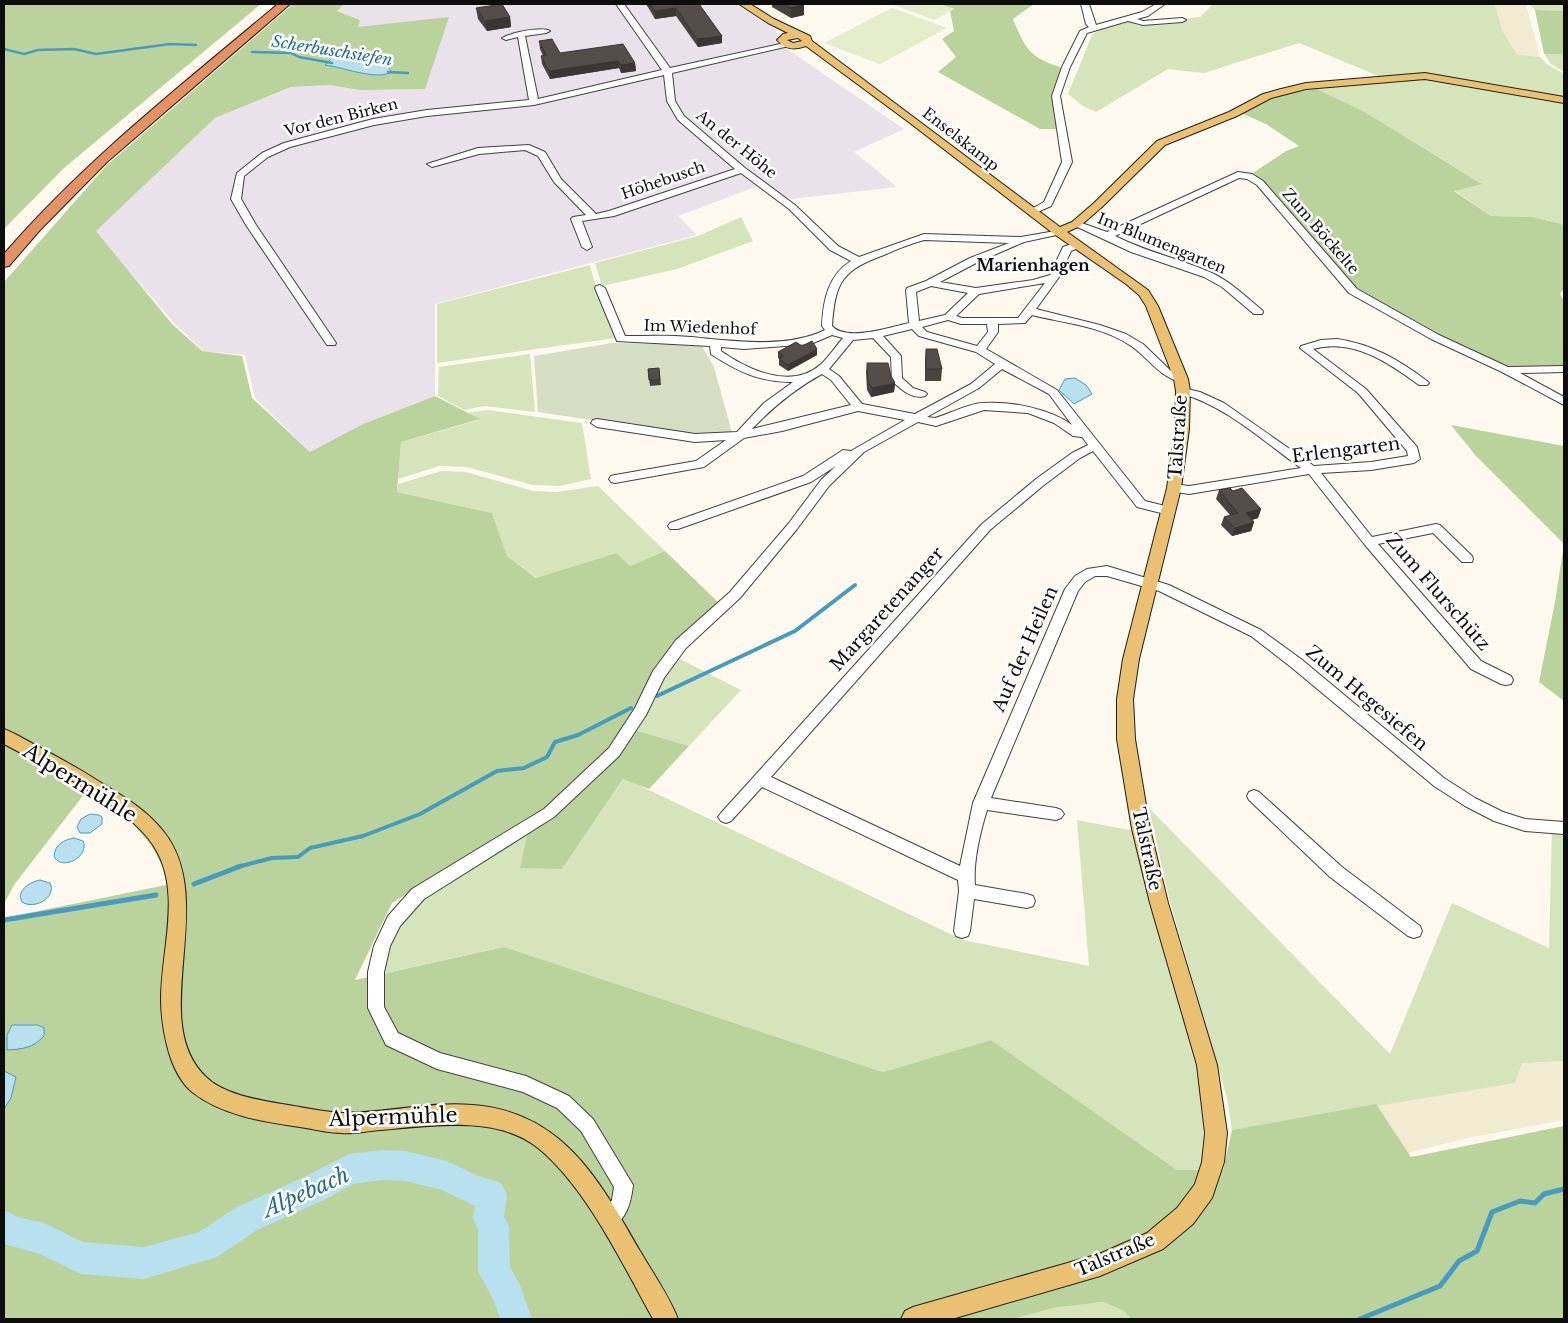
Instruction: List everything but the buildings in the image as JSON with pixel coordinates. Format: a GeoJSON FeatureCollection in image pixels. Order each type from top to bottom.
{"type":"FeatureCollection","features":[{"type":"Feature","properties":{"kind":"highway"},"geometry":{"type":"LineString","coordinates":[[14,232],[76,169],[270,4]]}},
{"type":"Feature","properties":{"kind":"highway"},"geometry":{"type":"LineString","coordinates":[[4,263],[91,170],[144,122],[284,4]]}},
{"type":"Feature","properties":{"kind":"main road","name":"Enselskamp"},"geometry":{"type":"LineString","coordinates":[[744,4],[771,21],[807,38],[803,44]]}},
{"type":"Feature","properties":{"kind":"main road","name":"Enselskamp"},"geometry":{"type":"LineString","coordinates":[[771,21],[785,41],[803,44],[845,70],[1058,232]]}},
{"type":"Feature","properties":{"kind":"main road"},"geometry":{"type":"LineString","coordinates":[[785,41],[799,35]]}},
{"type":"Feature","properties":{"kind":"main road"},"geometry":{"type":"LineString","coordinates":[[1058,232],[1076,224],[1111,194],[1161,143],[1232,114],[1267,96],[1285,90],[1382,78],[1425,76],[1564,100]]}},
{"type":"Feature","properties":{"kind":"main road","name":"Talstraße"},"geometry":{"type":"LineString","coordinates":[[913,1319],[1100,1265],[1155,1241],[1185,1216],[1204,1190],[1213,1162],[1216,1133],[1207,1065],[1159,903],[1142,829],[1126,739],[1125,699],[1131,659],[1149,583],[1170,511],[1174,488],[1182,429],[1182,385],[1152,306],[1144,293],[1130,281],[1058,232]]}},
{"type":"Feature","properties":{"kind":"main road","name":"Alpermühle"},"geometry":{"type":"LineString","coordinates":[[4,736],[80,778],[133,811],[158,839],[175,873],[178,897],[171,997],[173,1032],[182,1062],[198,1084],[231,1102],[276,1113],[342,1123],[473,1115],[510,1122],[544,1140],[570,1163],[609,1219],[666,1319]]}},
{"type":"Feature","properties":{"kind":"street"},"geometry":{"type":"LineString","coordinates":[[620,4],[668,72],[785,41]]}},
{"type":"Feature","properties":{"kind":"street"},"geometry":{"type":"LineString","coordinates":[[1084,4],[1090,24],[1094,27]]}},
{"type":"Feature","properties":{"kind":"street"},"geometry":{"type":"LineString","coordinates":[[1031,212],[1048,204],[1067,162],[1056,96],[1066,67],[1084,31],[1145,14],[1161,4]]}},
{"type":"Feature","properties":{"kind":"street"},"geometry":{"type":"LineString","coordinates":[[1129,19],[1143,23],[1182,20]]}},
{"type":"Feature","properties":{"kind":"street"},"geometry":{"type":"LineString","coordinates":[[506,38],[546,31]]}},
{"type":"Feature","properties":{"kind":"street"},"geometry":{"type":"LineString","coordinates":[[521,34],[534,102]]}},
{"type":"Feature","properties":{"kind":"street","name":"Vor den Birken"},"geometry":{"type":"LineString","coordinates":[[331,343],[251,225],[236,199],[240,175],[266,155],[287,145],[373,122],[426,113],[534,102],[668,72]]}},
{"type":"Feature","properties":{"kind":"street","name":"An der Höhe"},"geometry":{"type":"LineString","coordinates":[[668,72],[671,101],[681,118],[742,170],[792,207],[834,248],[858,261]]}},
{"type":"Feature","properties":{"kind":"street"},"geometry":{"type":"LineString","coordinates":[[432,164],[478,151],[526,147],[542,154],[557,180],[594,217]]}},
{"type":"Feature","properties":{"kind":"street","name":"Höhebusch"},"geometry":{"type":"LineString","coordinates":[[587,248],[576,219],[611,214],[742,170]]}},
{"type":"Feature","properties":{"kind":"street","name":"Zum Böckelte"},"geometry":{"type":"LineString","coordinates":[[1107,236],[1238,175],[1249,176],[1260,183],[1352,291],[1564,402]]}},
{"type":"Feature","properties":{"kind":"street","name":"Im Blumengarten"},"geometry":{"type":"LineString","coordinates":[[1076,224],[1107,236],[1135,250],[1208,275],[1226,285],[1258,312]]}},
{"type":"Feature","properties":{"kind":"street"},"geometry":{"type":"LineString","coordinates":[[976,291],[950,317],[876,334],[850,337],[831,331],[827,326],[828,308],[832,294],[846,269],[858,261],[913,239],[924,237],[1021,240],[1058,232]]}},
{"type":"Feature","properties":{"kind":"street"},"geometry":{"type":"LineString","coordinates":[[1021,240],[974,260],[930,284],[911,290],[914,325],[923,334],[980,350],[1053,392],[1141,504],[1170,511]]}},
{"type":"Feature","properties":{"kind":"street"},"geometry":{"type":"LineString","coordinates":[[950,317],[961,321],[1021,321],[1054,277],[1062,264],[1067,249],[1077,245]]}},
{"type":"Feature","properties":{"kind":"street"},"geometry":{"type":"LineString","coordinates":[[930,284],[976,291],[1034,283],[1054,277]]}},
{"type":"Feature","properties":{"kind":"street","name":"Im Wiedenhof"},"geometry":{"type":"LineString","coordinates":[[600,288],[621,339],[671,339],[744,346],[811,341],[831,331]]}},
{"type":"Feature","properties":{"kind":"street"},"geometry":{"type":"LineString","coordinates":[[1029,311],[1089,325],[1127,339],[1150,355],[1171,377],[1182,385]]}},
{"type":"Feature","properties":{"kind":"street"},"geometry":{"type":"LineString","coordinates":[[980,350],[993,332],[992,322]]}},
{"type":"Feature","properties":{"kind":"street"},"geometry":{"type":"LineString","coordinates":[[876,334],[896,356],[896,380],[909,390],[921,394]]}},
{"type":"Feature","properties":{"kind":"street"},"geometry":{"type":"LineString","coordinates":[[615,479],[700,464],[740,435],[768,405],[805,378],[823,369],[839,347],[850,337]]}},
{"type":"Feature","properties":{"kind":"street","name":"Erlengarten"},"geometry":{"type":"LineString","coordinates":[[1174,488],[1189,490],[1312,470],[1371,466],[1414,459],[1414,450],[1362,391],[1304,348],[1318,342],[1340,341],[1366,349],[1401,366],[1423,382]]}},
{"type":"Feature","properties":{"kind":"street"},"geometry":{"type":"LineString","coordinates":[[716,343],[715,352],[732,365],[775,380],[805,378]]}},
{"type":"Feature","properties":{"kind":"street"},"geometry":{"type":"LineString","coordinates":[[609,1219],[621,1204],[624,1185],[587,1125],[563,1102],[526,1084],[437,1061],[392,1039],[376,1008],[376,972],[382,946],[394,920],[418,894],[549,813],[614,752],[641,711],[658,675],[681,644],[735,595],[793,526],[825,483],[860,449],[975,386],[1002,364]]}},
{"type":"Feature","properties":{"kind":"street"},"geometry":{"type":"LineString","coordinates":[[823,369],[835,378],[858,407]]}},
{"type":"Feature","properties":{"kind":"street"},"geometry":{"type":"LineString","coordinates":[[1506,370],[1564,369]]}},
{"type":"Feature","properties":{"kind":"street","name":"Zum Flurschütz"},"geometry":{"type":"LineString","coordinates":[[1182,385],[1220,405],[1312,470],[1369,542],[1476,665],[1506,680]]}},
{"type":"Feature","properties":{"kind":"street"},"geometry":{"type":"LineString","coordinates":[[597,423],[696,438],[740,435],[782,427],[858,407],[936,422],[983,406],[1029,410],[1058,420],[1077,433],[1087,434]]}},
{"type":"Feature","properties":{"kind":"street","name":"Margaretenanger"},"geometry":{"type":"LineString","coordinates":[[726,817],[986,527],[1009,505],[1045,478],[1086,449],[1095,446]]}},
{"type":"Feature","properties":{"kind":"street"},"geometry":{"type":"LineString","coordinates":[[674,526],[807,479],[852,450],[860,449]]}},
{"type":"Feature","properties":{"kind":"street","name":"Zum Flurschütz"},"geometry":{"type":"LineString","coordinates":[[1369,542],[1436,528],[1467,559]]}},
{"type":"Feature","properties":{"kind":"street","name":"Auf der Heilen"},"geometry":{"type":"LineString","coordinates":[[962,931],[966,883],[976,820],[981,803],[1072,589],[1080,579],[1092,572],[1107,571],[1149,583]]}},
{"type":"Feature","properties":{"kind":"street","name":"Zum Hegesiefen"},"geometry":{"type":"LineString","coordinates":[[1149,583],[1164,588],[1256,633],[1296,663],[1439,782],[1470,802],[1499,817],[1525,825],[1564,828]]}},
{"type":"Feature","properties":{"kind":"street"},"geometry":{"type":"LineString","coordinates":[[760,780],[966,883],[1027,901]]}},
{"type":"Feature","properties":{"kind":"street"},"geometry":{"type":"LineString","coordinates":[[1254,796],[1336,872],[1414,932]]}},
{"type":"Feature","properties":{"kind":"street"},"geometry":{"type":"LineString","coordinates":[[981,803],[1056,814]]}},
{"type":"Feature","properties":{"kind":"shaded area"},"geometry":{"type":"Polygon","coordinates":[[[344,4],[736,4],[776,30],[777,42],[904,129],[854,152],[897,187],[791,199],[758,186],[678,216],[697,235],[435,304],[435,396],[363,424],[310,452],[255,398],[245,355],[203,351],[174,323],[95,231],[215,118],[291,87],[330,85],[359,90],[358,27],[360,20],[337,11],[344,4]]]}},
{"type":"Feature","properties":{"kind":"shaded area"},"geometry":{"type":"Polygon","coordinates":[[[1495,4],[1526,4],[1540,57],[1517,56],[1502,30],[1495,4]]]}},
{"type":"Feature","properties":{"kind":"shaded area"},"geometry":{"type":"Polygon","coordinates":[[[1564,1061],[1564,1120],[1463,1139],[1408,1153],[1376,1104],[1515,1083],[1522,1063],[1564,1061]]]}},
{"type":"Feature","properties":{"kind":"green space"},"geometry":{"type":"Polygon","coordinates":[[[4,4],[261,4],[64,168],[4,229],[4,4]]]}},
{"type":"Feature","properties":{"kind":"green space"},"geometry":{"type":"Polygon","coordinates":[[[293,4],[344,4],[337,11],[360,20],[358,27],[449,17],[425,89],[359,90],[330,85],[291,87],[215,118],[96,231],[172,324],[202,351],[242,356],[252,398],[310,452],[363,424],[435,396],[480,419],[401,442],[397,492],[492,513],[507,556],[536,578],[616,553],[630,566],[665,551],[720,604],[678,643],[625,727],[689,746],[649,789],[623,779],[562,869],[520,868],[531,819],[392,903],[355,980],[504,947],[883,1072],[991,1040],[1177,1170],[1223,1170],[1232,1130],[1376,1104],[1411,1157],[1564,1126],[1564,1319],[1131,1319],[1124,1311],[1103,1302],[1053,1308],[1013,1319],[4,1319],[4,918],[166,885],[167,875],[151,845],[129,820],[85,793],[14,885],[4,904],[4,282],[107,165],[293,4]]]}},
{"type":"Feature","properties":{"kind":"green space"},"geometry":{"type":"Polygon","coordinates":[[[939,4],[1034,4],[1013,19],[1021,38],[1035,56],[1062,68],[1052,97],[1059,129],[1040,129],[938,72],[956,57],[942,39],[954,31],[950,11],[954,9],[939,4]]]}},
{"type":"Feature","properties":{"kind":"green space"},"geometry":{"type":"Polygon","coordinates":[[[939,4],[954,9],[934,20],[894,5],[939,4]]]}},
{"type":"Feature","properties":{"kind":"green space"},"geometry":{"type":"Polygon","coordinates":[[[1213,4],[1495,4],[1502,30],[1517,55],[1540,57],[1547,64],[1564,74],[1564,98],[1506,90],[1440,76],[1410,74],[1381,77],[1299,43],[1204,73],[1168,69],[1096,112],[1083,106],[1068,94],[1092,35],[1104,27],[1129,22],[1139,26],[1183,21],[1182,19],[1200,17],[1213,4]]]}},
{"type":"Feature","properties":{"kind":"green space"},"geometry":{"type":"Polygon","coordinates":[[[1529,4],[1564,4],[1564,11],[1535,10],[1529,4]]]}},
{"type":"Feature","properties":{"kind":"green space"},"geometry":{"type":"Polygon","coordinates":[[[892,8],[947,28],[880,64],[824,43],[892,8]]]}},
{"type":"Feature","properties":{"kind":"green space"},"geometry":{"type":"Polygon","coordinates":[[[1535,10],[1564,11],[1564,57],[1561,54],[1544,54],[1535,10]]]}},
{"type":"Feature","properties":{"kind":"green space"},"geometry":{"type":"Polygon","coordinates":[[[1544,54],[1561,54],[1564,57],[1564,72],[1551,64],[1544,54]]]}},
{"type":"Feature","properties":{"kind":"green space"},"geometry":{"type":"Polygon","coordinates":[[[1426,78],[1564,102],[1564,227],[1562,224],[1532,217],[1491,216],[1454,190],[1481,183],[1365,112],[1315,88],[1426,78]]]}},
{"type":"Feature","properties":{"kind":"green space"},"geometry":{"type":"Polygon","coordinates":[[[1315,88],[1365,112],[1482,184],[1454,191],[1491,216],[1532,217],[1562,224],[1564,227],[1564,289],[1560,294],[1564,301],[1564,368],[1507,369],[1438,335],[1355,289],[1273,192],[1253,173],[1286,151],[1299,146],[1266,124],[1241,113],[1270,98],[1315,88]]]}},
{"type":"Feature","properties":{"kind":"green space"},"geometry":{"type":"Polygon","coordinates":[[[741,217],[753,241],[677,269],[602,286],[595,263],[698,236],[741,217]]]}},
{"type":"Feature","properties":{"kind":"green space"},"geometry":{"type":"Polygon","coordinates":[[[590,265],[596,288],[616,338],[437,363],[437,304],[590,265]]]}},
{"type":"Feature","properties":{"kind":"green space"},"geometry":{"type":"Polygon","coordinates":[[[612,343],[701,344],[714,367],[732,433],[695,436],[538,412],[534,356],[612,343]]]}},
{"type":"Feature","properties":{"kind":"green space"},"geometry":{"type":"Polygon","coordinates":[[[530,354],[535,412],[484,406],[464,410],[438,396],[439,367],[530,354]]]}},
{"type":"Feature","properties":{"kind":"green space"},"geometry":{"type":"Polygon","coordinates":[[[488,410],[582,423],[591,479],[559,486],[533,485],[467,467],[439,466],[398,479],[401,442],[479,420],[467,413],[488,410]]]}},
{"type":"Feature","properties":{"kind":"green space"},"geometry":{"type":"Polygon","coordinates":[[[1451,425],[1564,446],[1564,544],[1476,456],[1451,425]]]}},
{"type":"Feature","properties":{"kind":"green space"},"geometry":{"type":"Polygon","coordinates":[[[442,471],[466,472],[533,491],[557,492],[598,486],[665,551],[630,566],[615,553],[537,578],[507,556],[492,513],[397,492],[398,484],[442,471]]]}},
{"type":"Feature","properties":{"kind":"green space"},"geometry":{"type":"Polygon","coordinates":[[[1564,544],[1564,701],[1539,682],[1564,544]]]}},
{"type":"Feature","properties":{"kind":"green space"},"geometry":{"type":"Polygon","coordinates":[[[676,657],[741,690],[689,746],[632,729],[676,657]]]}},
{"type":"Feature","properties":{"kind":"green space"},"geometry":{"type":"Polygon","coordinates":[[[624,778],[963,940],[1089,966],[1077,820],[1135,831],[1198,1062],[1204,1112],[1202,1170],[1177,1170],[991,1040],[883,1072],[504,947],[381,974],[387,945],[399,922],[420,897],[530,829],[562,869],[624,778]]]}},
{"type":"Feature","properties":{"kind":"green space"},"geometry":{"type":"Polygon","coordinates":[[[1149,808],[1390,1054],[1452,903],[1549,948],[1552,829],[1564,830],[1564,1061],[1522,1063],[1515,1083],[1232,1130],[1227,1098],[1170,902],[1149,808]]]}},
{"type":"Feature","properties":{"kind":"green space"},"geometry":{"type":"Polygon","coordinates":[[[1103,1302],[1124,1311],[1131,1319],[1013,1319],[1053,1308],[1103,1302]]]}},
{"type":"Feature","properties":{"kind":"water"},"geometry":{"type":"Polygon","coordinates":[[[341,54],[387,66],[392,72],[377,75],[325,65],[334,56],[341,54]]]}},
{"type":"Feature","properties":{"kind":"water"},"geometry":{"type":"Polygon","coordinates":[[[1075,378],[1086,385],[1092,394],[1074,404],[1059,390],[1065,379],[1075,378]]]}},
{"type":"Feature","properties":{"kind":"water"},"geometry":{"type":"Polygon","coordinates":[[[90,814],[102,817],[102,824],[90,833],[80,833],[77,827],[81,819],[90,814]]]}},
{"type":"Feature","properties":{"kind":"water"},"geometry":{"type":"Polygon","coordinates":[[[74,838],[83,841],[84,847],[79,857],[68,863],[58,861],[54,856],[56,848],[64,841],[74,838]]]}},
{"type":"Feature","properties":{"kind":"water"},"geometry":{"type":"Polygon","coordinates":[[[40,880],[50,883],[50,893],[47,898],[32,905],[22,902],[22,890],[40,880]]]}},
{"type":"Feature","properties":{"kind":"water"},"geometry":{"type":"Polygon","coordinates":[[[12,1025],[38,1025],[44,1028],[44,1036],[36,1043],[27,1047],[7,1050],[7,1035],[12,1025]]]}},
{"type":"Feature","properties":{"kind":"water"},"geometry":{"type":"Polygon","coordinates":[[[4,1071],[16,1077],[11,1098],[4,1109],[4,1071]]]}},
{"type":"Feature","properties":{"kind":"waterway","name":"Scherbuschsiefen"},"geometry":{"type":"LineString","coordinates":[[4,49],[24,54],[38,50],[74,49],[96,54],[170,44],[196,45]]}},
{"type":"Feature","properties":{"kind":"waterway","name":"Scherbuschsiefen"},"geometry":{"type":"LineString","coordinates":[[252,52],[291,53],[299,57],[332,63]]}},
{"type":"Feature","properties":{"kind":"waterway","name":"Scherbuschsiefen"},"geometry":{"type":"LineString","coordinates":[[388,72],[408,73]]}},
{"type":"Feature","properties":{"kind":"waterway"},"geometry":{"type":"LineString","coordinates":[[657,696],[795,631],[855,585]]}},
{"type":"Feature","properties":{"kind":"waterway"},"geometry":{"type":"LineString","coordinates":[[237,867],[272,858],[298,857],[310,848],[363,836],[420,814],[497,771],[524,768],[547,757],[555,742],[578,735],[631,708]]}},
{"type":"Feature","properties":{"kind":"waterway"},"geometry":{"type":"LineString","coordinates":[[194,884],[241,866]]}},
{"type":"Feature","properties":{"kind":"waterway"},"geometry":{"type":"LineString","coordinates":[[4,920],[156,895]]}},
{"type":"Feature","properties":{"kind":"waterway","name":"Alpebach"},"geometry":{"type":"LineString","coordinates":[[4,1226],[11,1231],[44,1239],[81,1258],[144,1263],[206,1246],[248,1218],[315,1188],[349,1169],[382,1165],[406,1166],[447,1176],[475,1191],[488,1193],[492,1197],[488,1218],[493,1227],[494,1271],[508,1294],[516,1319]]}},
{"type":"Feature","properties":{"kind":"waterway"},"geometry":{"type":"LineString","coordinates":[[1360,1319],[1440,1286],[1459,1261],[1477,1251],[1492,1212],[1520,1201],[1535,1203],[1544,1194],[1564,1189]]}},
{"type":"Feature","properties":{"kind":"district","name":"Marienhagen"},"geometry":{"type":"Point","coordinates":[1033,265]}}]}
